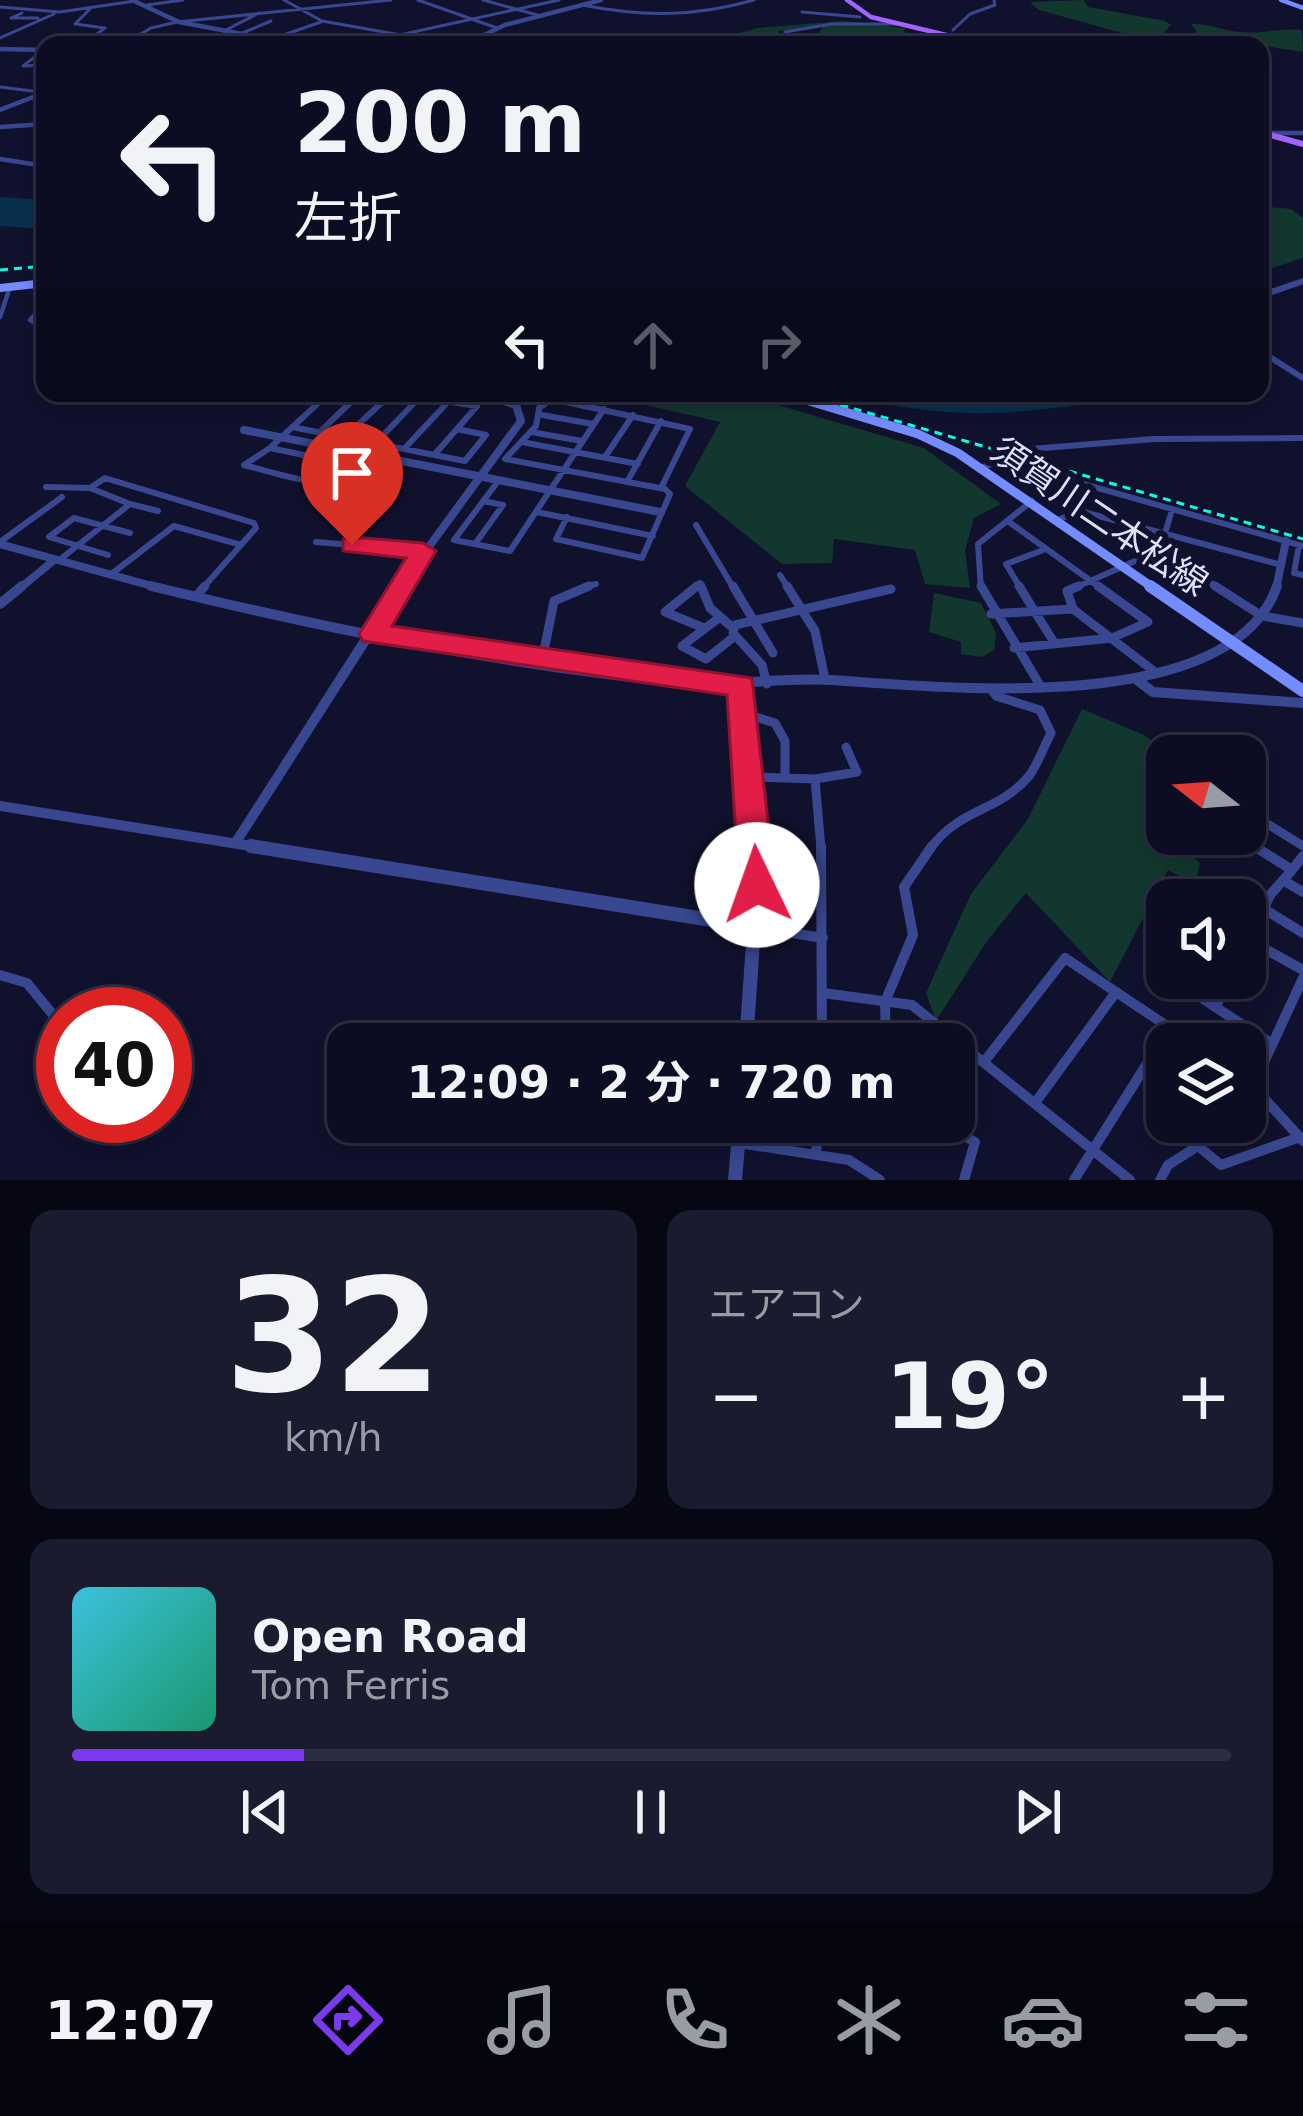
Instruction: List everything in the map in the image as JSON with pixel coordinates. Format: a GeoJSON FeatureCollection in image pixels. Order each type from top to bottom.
{"type":"FeatureCollection","features":[{"type":"Feature","properties":{"kind":"main road"},"geometry":{"type":"LineString","coordinates":[[847,0],[860,17],[967,36]]}},
{"type":"Feature","properties":{"kind":"main road"},"geometry":{"type":"LineString","coordinates":[[1281,0],[1303,8]]}},
{"type":"Feature","properties":{"kind":"main road"},"geometry":{"type":"LineString","coordinates":[[1269,134],[1303,144]]}},
{"type":"Feature","properties":{"kind":"main road"},"geometry":{"type":"LineString","coordinates":[[5,287],[36,285]]}},
{"type":"Feature","properties":{"kind":"main road","name":"須賀川二本松線"},"geometry":{"type":"LineString","coordinates":[[813,402],[918,434],[983,467],[1303,692]]}},
{"type":"Feature","properties":{"kind":"street"},"geometry":{"type":"LineString","coordinates":[[148,5],[180,0],[200,19]]}},
{"type":"Feature","properties":{"kind":"street"},"geometry":{"type":"LineString","coordinates":[[284,0],[322,21],[408,36]]}},
{"type":"Feature","properties":{"kind":"street"},"geometry":{"type":"LineString","coordinates":[[137,36],[150,28],[231,12],[391,0]]}},
{"type":"Feature","properties":{"kind":"street"},"geometry":{"type":"LineString","coordinates":[[418,0],[497,28]]}},
{"type":"Feature","properties":{"kind":"street"},"geometry":{"type":"LineString","coordinates":[[483,0],[541,16]]}},
{"type":"Feature","properties":{"kind":"street"},"geometry":{"type":"LineString","coordinates":[[388,36],[559,0]]}},
{"type":"Feature","properties":{"kind":"street"},"geometry":{"type":"LineString","coordinates":[[480,36],[601,0]]}},
{"type":"Feature","properties":{"kind":"street"},"geometry":{"type":"LineString","coordinates":[[582,5],[626,14],[698,15],[754,0]]}},
{"type":"Feature","properties":{"kind":"street"},"geometry":{"type":"LineString","coordinates":[[953,30],[970,14],[995,5],[994,0]]}},
{"type":"Feature","properties":{"kind":"street"},"geometry":{"type":"LineString","coordinates":[[0,7],[58,12],[134,1],[179,22],[252,36]]}},
{"type":"Feature","properties":{"kind":"street"},"geometry":{"type":"LineString","coordinates":[[89,8],[92,11],[75,23],[105,28],[94,36]]}},
{"type":"Feature","properties":{"kind":"street"},"geometry":{"type":"LineString","coordinates":[[28,11],[11,18],[45,18]]}},
{"type":"Feature","properties":{"kind":"street"},"geometry":{"type":"LineString","coordinates":[[0,38],[58,12]]}},
{"type":"Feature","properties":{"kind":"street"},"geometry":{"type":"LineString","coordinates":[[224,31],[259,12]]}},
{"type":"Feature","properties":{"kind":"street"},"geometry":{"type":"LineString","coordinates":[[802,12],[860,17]]}},
{"type":"Feature","properties":{"kind":"street"},"geometry":{"type":"LineString","coordinates":[[202,27],[219,16]]}},
{"type":"Feature","properties":{"kind":"street"},"geometry":{"type":"LineString","coordinates":[[239,34],[271,21]]}},
{"type":"Feature","properties":{"kind":"street"},"geometry":{"type":"LineString","coordinates":[[280,36],[322,21]]}},
{"type":"Feature","properties":{"kind":"street"},"geometry":{"type":"LineString","coordinates":[[785,32],[798,34],[832,24],[896,24]]}},
{"type":"Feature","properties":{"kind":"street"},"geometry":{"type":"LineString","coordinates":[[0,49],[36,50]]}},
{"type":"Feature","properties":{"kind":"street"},"geometry":{"type":"LineString","coordinates":[[0,87],[36,91]]}},
{"type":"Feature","properties":{"kind":"street"},"geometry":{"type":"LineString","coordinates":[[0,110],[36,96]]}},
{"type":"Feature","properties":{"kind":"street"},"geometry":{"type":"LineString","coordinates":[[0,127],[36,125]]}},
{"type":"Feature","properties":{"kind":"street"},"geometry":{"type":"LineString","coordinates":[[1269,132],[1303,133]]}},
{"type":"Feature","properties":{"kind":"street"},"geometry":{"type":"LineString","coordinates":[[0,159],[36,165]]}},
{"type":"Feature","properties":{"kind":"street"},"geometry":{"type":"LineString","coordinates":[[1269,293],[1303,281]]}},
{"type":"Feature","properties":{"kind":"street"},"geometry":{"type":"LineString","coordinates":[[0,317],[5,287]]}},
{"type":"Feature","properties":{"kind":"street"},"geometry":{"type":"LineString","coordinates":[[1269,357],[1303,378]]}},
{"type":"Feature","properties":{"kind":"street"},"geometry":{"type":"LineString","coordinates":[[270,448],[371,469],[361,480],[341,484],[244,465],[282,438],[319,402]]}},
{"type":"Feature","properties":{"kind":"street"},"geometry":{"type":"LineString","coordinates":[[320,432],[351,402]]}},
{"type":"Feature","properties":{"kind":"street"},"geometry":{"type":"LineString","coordinates":[[346,436],[383,402]]}},
{"type":"Feature","properties":{"kind":"street"},"geometry":{"type":"LineString","coordinates":[[355,465],[415,402]]}},
{"type":"Feature","properties":{"kind":"street"},"geometry":{"type":"LineString","coordinates":[[435,454],[477,406],[440,402]]}},
{"type":"Feature","properties":{"kind":"street"},"geometry":{"type":"LineString","coordinates":[[236,842],[374,634],[423,551],[521,421],[522,412],[508,402]]}},
{"type":"Feature","properties":{"kind":"street"},"geometry":{"type":"LineString","coordinates":[[542,415],[539,408],[548,402]]}},
{"type":"Feature","properties":{"kind":"street"},"geometry":{"type":"LineString","coordinates":[[567,517],[556,539],[642,558],[670,494],[662,486],[690,429],[568,402]]}},
{"type":"Feature","properties":{"kind":"street"},"geometry":{"type":"LineString","coordinates":[[405,448],[447,403]]}},
{"type":"Feature","properties":{"kind":"street"},"geometry":{"type":"LineString","coordinates":[[499,480],[454,540],[510,551],[604,409]]}},
{"type":"Feature","properties":{"kind":"street"},"geometry":{"type":"LineString","coordinates":[[542,415],[594,424]]}},
{"type":"Feature","properties":{"kind":"street"},"geometry":{"type":"LineString","coordinates":[[542,415],[505,460],[665,489]]}},
{"type":"Feature","properties":{"kind":"street"},"geometry":{"type":"LineString","coordinates":[[605,458],[633,415]]}},
{"type":"Feature","properties":{"kind":"street"},"geometry":{"type":"LineString","coordinates":[[627,482],[661,421]]}},
{"type":"Feature","properties":{"kind":"street"},"geometry":{"type":"LineString","coordinates":[[292,427],[465,460],[486,434],[457,429]]}},
{"type":"Feature","properties":{"kind":"street"},"geometry":{"type":"LineString","coordinates":[[244,430],[660,512]]}},
{"type":"Feature","properties":{"kind":"street"},"geometry":{"type":"LineString","coordinates":[[530,432],[583,441]]}},
{"type":"Feature","properties":{"kind":"street"},"geometry":{"type":"LineString","coordinates":[[1031,449],[1154,439],[1303,438]]}},
{"type":"Feature","properties":{"kind":"street"},"geometry":{"type":"LineString","coordinates":[[520,442],[638,464]]}},
{"type":"Feature","properties":{"kind":"street"},"geometry":{"type":"LineString","coordinates":[[983,467],[1002,461],[1301,545],[1294,573],[1303,575]]}},
{"type":"Feature","properties":{"kind":"street"},"geometry":{"type":"LineString","coordinates":[[91,488],[105,478],[254,523],[197,596]]}},
{"type":"Feature","properties":{"kind":"street"},"geometry":{"type":"LineString","coordinates":[[46,487],[91,488],[158,512]]}},
{"type":"Feature","properties":{"kind":"street"},"geometry":{"type":"LineString","coordinates":[[0,543],[62,497]]}},
{"type":"Feature","properties":{"kind":"street"},"geometry":{"type":"LineString","coordinates":[[475,544],[502,505],[483,501]]}},
{"type":"Feature","properties":{"kind":"street"},"geometry":{"type":"LineString","coordinates":[[1032,501],[978,544],[981,595],[989,614],[1040,687]]}},
{"type":"Feature","properties":{"kind":"street"},"geometry":{"type":"LineString","coordinates":[[0,604],[130,504]]}},
{"type":"Feature","properties":{"kind":"street"},"geometry":{"type":"LineString","coordinates":[[1156,673],[1073,609],[1067,592],[1160,550],[1172,510]]}},
{"type":"Feature","properties":{"kind":"street"},"geometry":{"type":"LineString","coordinates":[[1060,519],[1080,511],[1282,565]]}},
{"type":"Feature","properties":{"kind":"street"},"geometry":{"type":"LineString","coordinates":[[536,512],[653,536]]}},
{"type":"Feature","properties":{"kind":"street"},"geometry":{"type":"LineString","coordinates":[[108,555],[49,537],[74,518],[130,532]]}},
{"type":"Feature","properties":{"kind":"street"},"geometry":{"type":"LineString","coordinates":[[1009,522],[1148,622],[1112,638],[1014,648]]}},
{"type":"Feature","properties":{"kind":"street"},"geometry":{"type":"LineString","coordinates":[[696,525],[773,653]]}},
{"type":"Feature","properties":{"kind":"street"},"geometry":{"type":"LineString","coordinates":[[110,575],[174,526],[241,545]]}},
{"type":"Feature","properties":{"kind":"street"},"geometry":{"type":"LineString","coordinates":[[0,543],[197,596],[374,634],[542,662],[742,686],[825,679],[901,688],[1040,687],[1137,680],[1156,673],[1262,616],[1286,541]]}},
{"type":"Feature","properties":{"kind":"street"},"geometry":{"type":"LineString","coordinates":[[316,542],[423,551]]}},
{"type":"Feature","properties":{"kind":"street"},"geometry":{"type":"LineString","coordinates":[[1046,549],[1006,564],[1054,644]]}},
{"type":"Feature","properties":{"kind":"street"},"geometry":{"type":"LineString","coordinates":[[1160,550],[1262,616],[1303,623]]}},
{"type":"Feature","properties":{"kind":"street"},"geometry":{"type":"LineString","coordinates":[[779,575],[819,640],[825,679]]}},
{"type":"Feature","properties":{"kind":"street"},"geometry":{"type":"LineString","coordinates":[[704,628],[665,612],[700,583],[720,616],[762,665],[767,684]]}},
{"type":"Feature","properties":{"kind":"street"},"geometry":{"type":"LineString","coordinates":[[542,662],[554,601],[562,593],[596,584]]}},
{"type":"Feature","properties":{"kind":"street"},"geometry":{"type":"LineString","coordinates":[[720,616],[682,646],[706,659],[754,620],[891,589]]}},
{"type":"Feature","properties":{"kind":"street"},"geometry":{"type":"LineString","coordinates":[[989,614],[1073,609]]}},
{"type":"Feature","properties":{"kind":"street"},"geometry":{"type":"LineString","coordinates":[[1137,680],[1153,692],[1303,703]]}},
{"type":"Feature","properties":{"kind":"street"},"geometry":{"type":"LineString","coordinates":[[742,686],[752,777],[755,927],[748,1023]]}},
{"type":"Feature","properties":{"kind":"street"},"geometry":{"type":"LineString","coordinates":[[886,1023],[885,1002],[913,935],[904,887],[947,825],[993,805],[1029,776],[1051,733],[1040,710],[996,696],[990,687]]}},
{"type":"Feature","properties":{"kind":"street"},"geometry":{"type":"LineString","coordinates":[[746,714],[775,723],[784,740],[785,778]]}},
{"type":"Feature","properties":{"kind":"street"},"geometry":{"type":"LineString","coordinates":[[752,777],[815,778],[857,772],[846,747]]}},
{"type":"Feature","properties":{"kind":"street"},"geometry":{"type":"LineString","coordinates":[[815,778],[824,938],[822,1023]]}},
{"type":"Feature","properties":{"kind":"street"},"geometry":{"type":"LineString","coordinates":[[0,806],[824,938]]}},
{"type":"Feature","properties":{"kind":"street"},"geometry":{"type":"LineString","coordinates":[[1266,823],[1303,846]]}},
{"type":"Feature","properties":{"kind":"street"},"geometry":{"type":"LineString","coordinates":[[1262,855],[1303,892]]}},
{"type":"Feature","properties":{"kind":"street"},"geometry":{"type":"LineString","coordinates":[[1266,908],[1303,856]]}},
{"type":"Feature","properties":{"kind":"street"},"geometry":{"type":"LineString","coordinates":[[1266,916],[1303,933]]}},
{"type":"Feature","properties":{"kind":"street"},"geometry":{"type":"LineString","coordinates":[[1266,954],[1303,974],[1266,1054]]}},
{"type":"Feature","properties":{"kind":"street"},"geometry":{"type":"LineString","coordinates":[[984,1062],[1065,958],[1164,1023]]}},
{"type":"Feature","properties":{"kind":"street"},"geometry":{"type":"LineString","coordinates":[[0,975],[27,983],[36,994]]}},
{"type":"Feature","properties":{"kind":"street"},"geometry":{"type":"LineString","coordinates":[[823,992],[912,1005],[1130,1180]]}},
{"type":"Feature","properties":{"kind":"street"},"geometry":{"type":"LineString","coordinates":[[1035,1103],[1116,992]]}},
{"type":"Feature","properties":{"kind":"street"},"geometry":{"type":"LineString","coordinates":[[1203,999],[1272,1044]]}},
{"type":"Feature","properties":{"kind":"street"},"geometry":{"type":"LineString","coordinates":[[1215,1007],[1219,999]]}},
{"type":"Feature","properties":{"kind":"street"},"geometry":{"type":"LineString","coordinates":[[1075,1180],[1146,1064]]}},
{"type":"Feature","properties":{"kind":"street"},"geometry":{"type":"LineString","coordinates":[[1160,1180],[1168,1165],[1198,1146],[1221,1165],[1301,1139],[1266,1101]]}},
{"type":"Feature","properties":{"kind":"street"},"geometry":{"type":"LineString","coordinates":[[735,1180],[738,1143],[849,1160],[880,1180]]}},
{"type":"Feature","properties":{"kind":"street"},"geometry":{"type":"LineString","coordinates":[[816,1155],[817,1143]]}},
{"type":"Feature","properties":{"kind":"street"},"geometry":{"type":"LineString","coordinates":[[964,1180],[975,1143]]}},
{"type":"Feature","properties":{"kind":"green space"},"geometry":{"type":"Polygon","coordinates":[[[1084,0],[1088,7],[1165,21],[1171,25],[1165,32],[1171,36],[1133,36],[1039,10],[1030,2],[1084,0]]]}},
{"type":"Feature","properties":{"kind":"green space"},"geometry":{"type":"Polygon","coordinates":[[[844,21],[905,28],[904,32],[917,36],[819,36],[823,26],[779,31],[779,36],[729,36],[757,28],[844,21]]]}},
{"type":"Feature","properties":{"kind":"green space"},"geometry":{"type":"Polygon","coordinates":[[[1191,24],[1248,32],[1302,30],[1303,52],[1269,46],[1269,36],[1184,36],[1197,32],[1191,24]]]}},
{"type":"Feature","properties":{"kind":"green space"},"geometry":{"type":"Polygon","coordinates":[[[1269,207],[1291,209],[1303,218],[1303,258],[1269,269],[1269,207]]]}},
{"type":"Feature","properties":{"kind":"green space"},"geometry":{"type":"Polygon","coordinates":[[[633,402],[768,402],[924,448],[1001,504],[974,518],[965,551],[970,588],[925,584],[915,550],[834,539],[832,563],[782,564],[685,486],[720,422],[633,402]]]}},
{"type":"Feature","properties":{"kind":"green space"},"geometry":{"type":"Polygon","coordinates":[[[934,593],[981,603],[996,633],[994,650],[982,657],[961,654],[961,642],[929,632],[934,593]]]}},
{"type":"Feature","properties":{"kind":"green space"},"geometry":{"type":"Polygon","coordinates":[[[1082,709],[1146,736],[1146,855],[1191,855],[1200,863],[1196,879],[1168,870],[1163,879],[1146,879],[1146,912],[1110,982],[1026,893],[987,941],[936,1021],[926,993],[971,894],[1028,819],[1082,709]]]}},
{"type":"Feature","properties":{"kind":"water"},"geometry":{"type":"Polygon","coordinates":[[[0,197],[36,199],[36,228],[0,226],[0,197]]]}},
{"type":"Feature","properties":{"kind":"water"},"geometry":{"type":"Polygon","coordinates":[[[876,402],[1097,402],[983,413],[876,402]]]}},
{"type":"Feature","properties":{"kind":"railway"},"geometry":{"type":"LineString","coordinates":[[0,270],[36,267]]}},
{"type":"Feature","properties":{"kind":"railway"},"geometry":{"type":"LineString","coordinates":[[831,402],[1303,539]]}},
{"type":"Feature","properties":{"kind":"route"},"geometry":{"type":"LineString","coordinates":[[352,545],[423,551],[374,634],[542,662],[742,686],[749,730],[757,885]]}}]}
